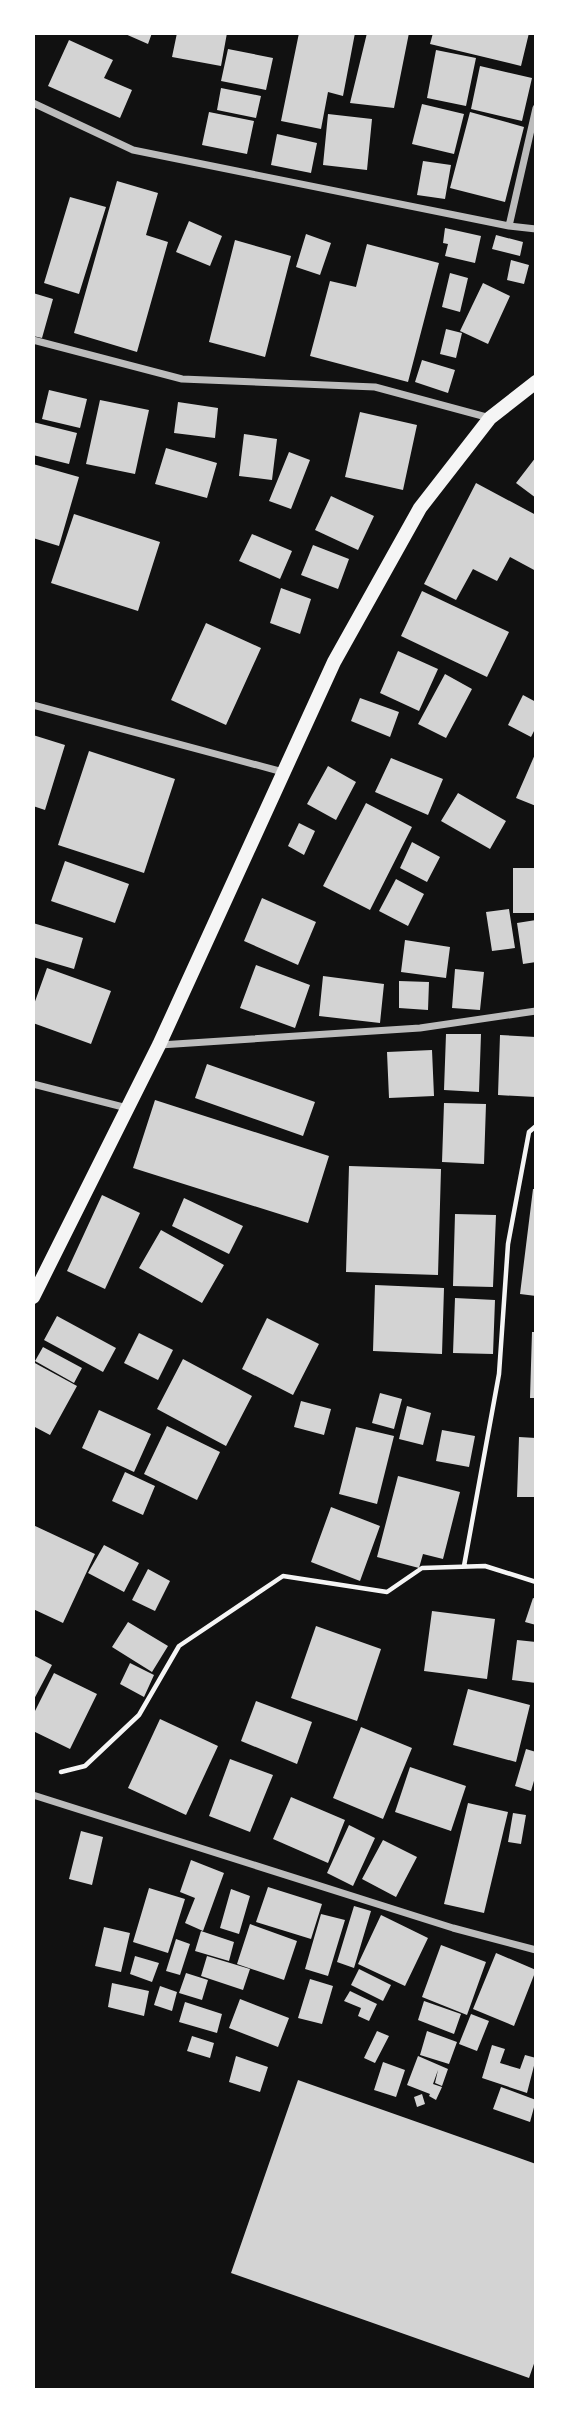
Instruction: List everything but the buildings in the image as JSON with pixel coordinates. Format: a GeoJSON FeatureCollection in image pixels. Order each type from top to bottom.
{"type":"FeatureCollection","features":[{"type":"Feature","properties":{"kind":"main road"},"geometry":{"type":"LineString","coordinates":[[33,1297],[159,1045],[334,662],[420,508],[491,418],[536,382]]}},
{"type":"Feature","properties":{"kind":"street"},"geometry":{"type":"LineString","coordinates":[[33,103],[133,150],[509,226],[536,229]]}},
{"type":"Feature","properties":{"kind":"street"},"geometry":{"type":"LineString","coordinates":[[509,226],[536,108]]}},
{"type":"Feature","properties":{"kind":"street"},"geometry":{"type":"LineString","coordinates":[[33,340],[182,379],[375,387],[491,418]]}},
{"type":"Feature","properties":{"kind":"street"},"geometry":{"type":"LineString","coordinates":[[33,705],[284,772]]}},
{"type":"Feature","properties":{"kind":"street"},"geometry":{"type":"LineString","coordinates":[[159,1045],[420,1028],[536,1011]]}},
{"type":"Feature","properties":{"kind":"street"},"geometry":{"type":"LineString","coordinates":[[33,1084],[127,1108]]}},
{"type":"Feature","properties":{"kind":"street"},"geometry":{"type":"LineString","coordinates":[[33,1795],[453,1928],[536,1950]]}},
{"type":"Feature","properties":{"kind":"path"},"geometry":{"type":"LineString","coordinates":[[464,1566],[499,1374],[508,1244],[529,1132],[536,1126]]}},
{"type":"Feature","properties":{"kind":"path"},"geometry":{"type":"LineString","coordinates":[[59,1773],[85,1766],[139,1715],[180,1646],[283,1576],[387,1592],[422,1568],[485,1566],[536,1582]]}}]}
